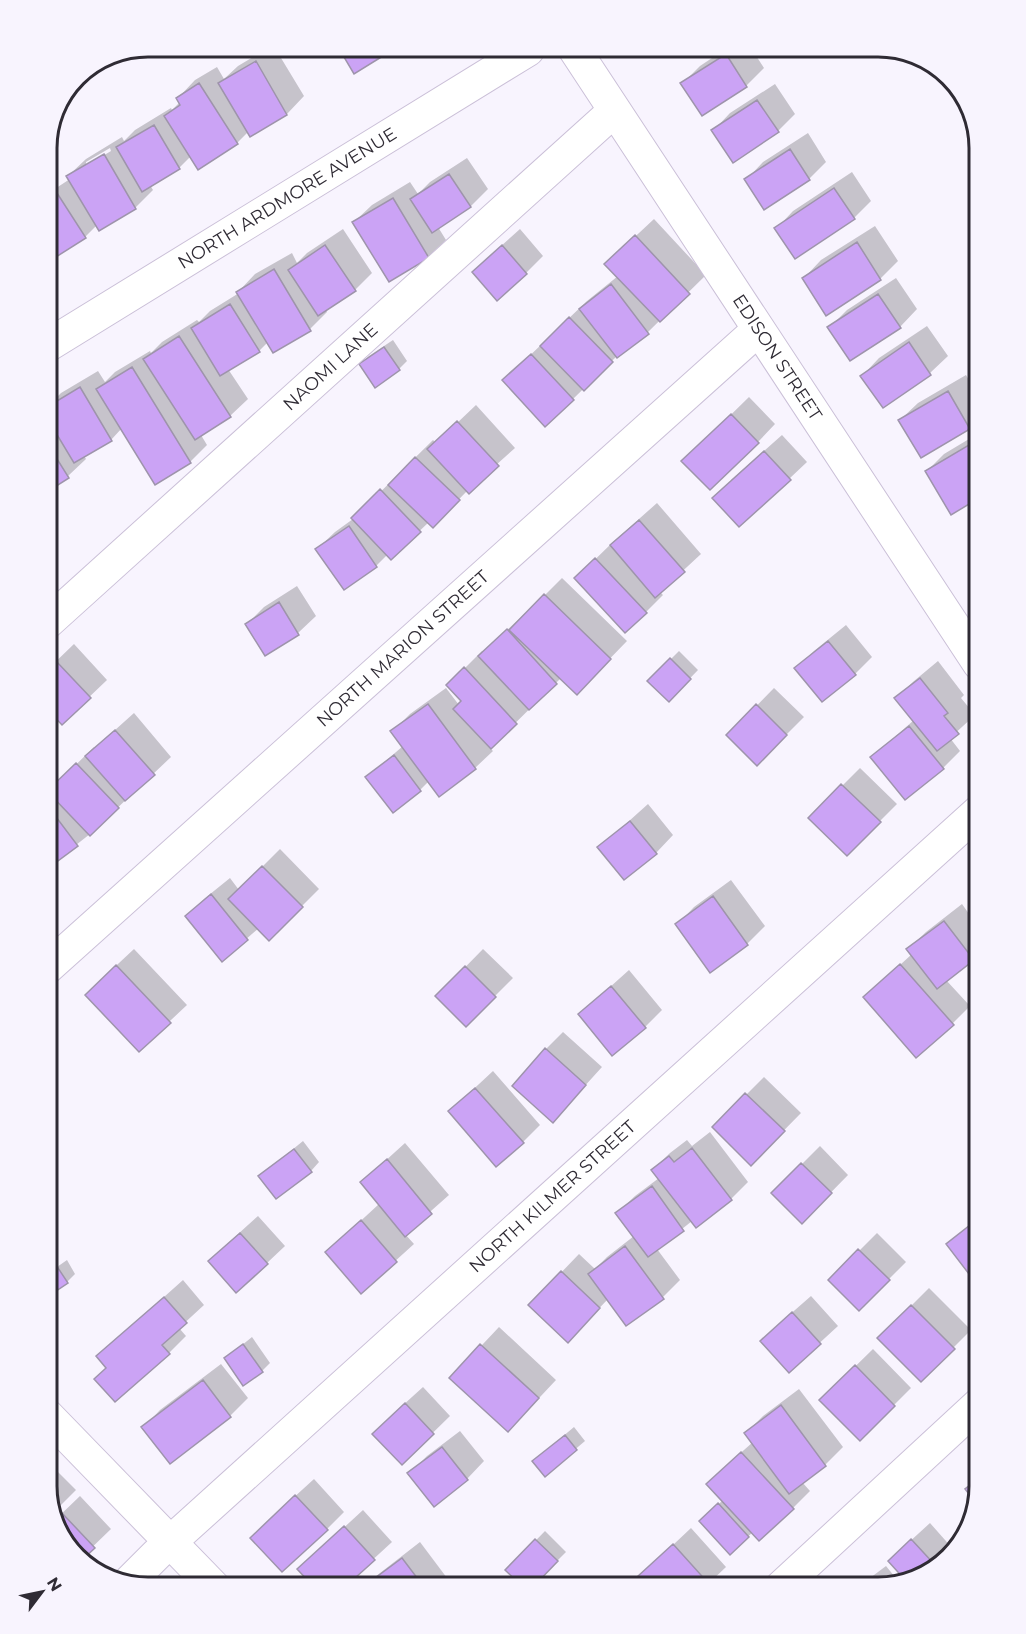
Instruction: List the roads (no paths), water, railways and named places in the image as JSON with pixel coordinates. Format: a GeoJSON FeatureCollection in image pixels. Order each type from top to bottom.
{"type":"FeatureCollection","features":[{"type":"Feature","properties":{"kind":"street","name":"NORTH ARDMORE AVENUE"},"geometry":{"type":"LineString","coordinates":[[57,340],[517,57]]}},
{"type":"Feature","properties":{"kind":"street","name":"EDISON STREET"},"geometry":{"type":"LineString","coordinates":[[579,57],[758,330],[969,629]]}},
{"type":"Feature","properties":{"kind":"street","name":"NAOMI LANE"},"geometry":{"type":"LineString","coordinates":[[57,614],[614,111]]}},
{"type":"Feature","properties":{"kind":"street","name":"NORTH MARION STREET"},"geometry":{"type":"LineString","coordinates":[[57,959],[758,330]]}},
{"type":"Feature","properties":{"kind":"street","name":"NORTH KILMER STREET"},"geometry":{"type":"LineString","coordinates":[[135,1576],[969,820]]}},
{"type":"Feature","properties":{"kind":"street"},"geometry":{"type":"LineString","coordinates":[[792,1577],[969,1414]]}},
{"type":"Feature","properties":{"kind":"street"},"geometry":{"type":"LineString","coordinates":[[57,1425],[204,1577]]}}]}
